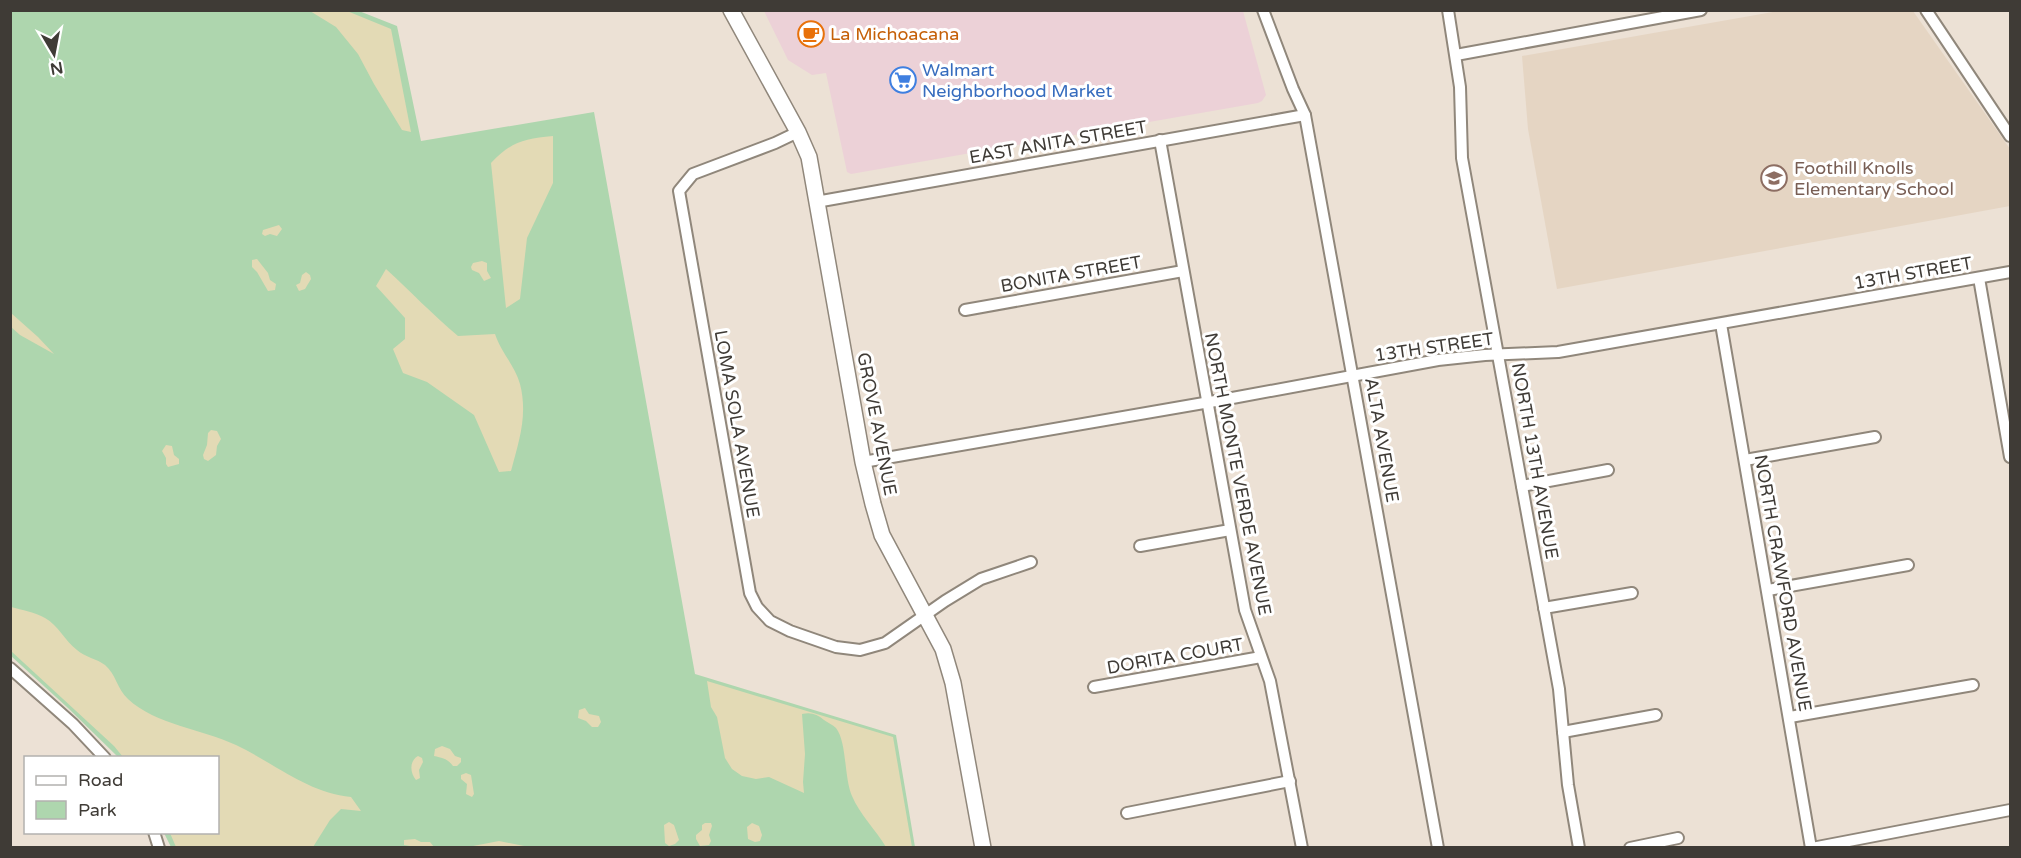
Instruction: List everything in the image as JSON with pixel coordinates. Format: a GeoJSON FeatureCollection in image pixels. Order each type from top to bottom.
{"type":"FeatureCollection","features":[{"type":"Feature","properties":{"kind":"street","name":"GROVE AVENUE"},"geometry":{"type":"LineString","coordinates":[[731,10],[798,132],[809,157],[863,462],[873,504],[882,535],[943,649],[953,683],[983,848]]}},
{"type":"Feature","properties":{"kind":"street","name":"ALTA AVENUE"},"geometry":{"type":"LineString","coordinates":[[1263,10],[1305,115],[1438,848]]}},
{"type":"Feature","properties":{"kind":"street","name":"NORTH 13TH AVENUE"},"geometry":{"type":"LineString","coordinates":[[1448,10],[1460,87],[1462,159],[1559,689],[1568,785],[1579,848]]}},
{"type":"Feature","properties":{"kind":"street"},"geometry":{"type":"LineString","coordinates":[[1456,55],[1701,10]]}},
{"type":"Feature","properties":{"kind":"street"},"geometry":{"type":"LineString","coordinates":[[1926,10],[2010,136]]}},
{"type":"Feature","properties":{"kind":"street","name":"EAST ANITA STREET"},"geometry":{"type":"LineString","coordinates":[[816,202],[1305,115]]}},
{"type":"Feature","properties":{"kind":"street","name":"LOMA SOLA AVENUE"},"geometry":{"type":"LineString","coordinates":[[798,132],[693,174],[679,191],[750,593],[757,607],[770,621],[790,631],[836,647],[860,650],[885,643],[981,579],[1031,562]]}},
{"type":"Feature","properties":{"kind":"street","name":"NORTH MONTE VERDE AVENUE"},"geometry":{"type":"LineString","coordinates":[[1160,140],[1245,610],[1270,681],[1302,848]]}},
{"type":"Feature","properties":{"kind":"street","name":"BONITA STREET"},"geometry":{"type":"LineString","coordinates":[[965,310],[1183,271]]}},
{"type":"Feature","properties":{"kind":"street","name":"13TH STREET"},"geometry":{"type":"LineString","coordinates":[[863,462],[1207,403],[1438,360],[1499,354],[1558,352],[2010,272]]}},
{"type":"Feature","properties":{"kind":"street"},"geometry":{"type":"LineString","coordinates":[[1979,278],[2006,407],[2010,457]]}},
{"type":"Feature","properties":{"kind":"street","name":"NORTH CRAWFORD AVENUE"},"geometry":{"type":"LineString","coordinates":[[1721,324],[1811,848]]}},
{"type":"Feature","properties":{"kind":"street"},"geometry":{"type":"LineString","coordinates":[[1745,460],[1875,437]]}},
{"type":"Feature","properties":{"kind":"street"},"geometry":{"type":"LineString","coordinates":[[1522,486],[1608,470]]}},
{"type":"Feature","properties":{"kind":"street"},"geometry":{"type":"LineString","coordinates":[[1140,546],[1230,530]]}},
{"type":"Feature","properties":{"kind":"street"},"geometry":{"type":"LineString","coordinates":[[1768,590],[1908,565]]}},
{"type":"Feature","properties":{"kind":"street"},"geometry":{"type":"LineString","coordinates":[[1544,609],[1632,593]]}},
{"type":"Feature","properties":{"kind":"street","name":"DORITA COURT"},"geometry":{"type":"LineString","coordinates":[[1094,687],[1261,657]]}},
{"type":"Feature","properties":{"kind":"street"},"geometry":{"type":"LineString","coordinates":[[10,668],[73,724],[103,756]]}},
{"type":"Feature","properties":{"kind":"street"},"geometry":{"type":"LineString","coordinates":[[1790,717],[1973,685]]}},
{"type":"Feature","properties":{"kind":"street"},"geometry":{"type":"LineString","coordinates":[[1563,732],[1656,715]]}},
{"type":"Feature","properties":{"kind":"street"},"geometry":{"type":"LineString","coordinates":[[1127,813],[1290,782]]}},
{"type":"Feature","properties":{"kind":"street"},"geometry":{"type":"LineString","coordinates":[[1811,848],[2010,810]]}},
{"type":"Feature","properties":{"kind":"street"},"geometry":{"type":"LineString","coordinates":[[1630,848],[1678,838]]}},
{"type":"Feature","properties":{"kind":"shaded area","name":"Foothill Knolls Elementary School"},"geometry":{"type":"Polygon","coordinates":[[[1785,10],[1913,11],[2010,149],[2010,206],[1557,289],[1528,129],[1522,56],[1785,10]]]}},
{"type":"Feature","properties":{"kind":"shaded area"},"geometry":{"type":"Polygon","coordinates":[[[764,11],[1243,11],[1266,95],[1258,103],[851,174],[847,172],[826,73],[812,75],[788,60],[764,11]]]}},
{"type":"Feature","properties":{"kind":"green space"},"geometry":{"type":"Polygon","coordinates":[[[10,11],[359,11],[397,26],[421,141],[594,112],[695,674],[896,735],[915,847],[171,847],[164,834],[219,834],[219,756],[117,756],[11,656],[10,11]]]}},
{"type":"Feature","properties":{"kind":"sand"},"geometry":{"type":"Polygon","coordinates":[[[310,11],[347,11],[391,29],[411,132],[402,130],[358,54],[336,27],[310,11]]]}},
{"type":"Feature","properties":{"kind":"sand"},"geometry":{"type":"Polygon","coordinates":[[[553,136],[553,183],[527,238],[520,299],[506,308],[491,163],[505,150],[519,142],[553,136]]]}},
{"type":"Feature","properties":{"kind":"sand"},"geometry":{"type":"Polygon","coordinates":[[[279,225],[282,229],[277,236],[262,234],[263,230],[279,225]]]}},
{"type":"Feature","properties":{"kind":"sand"},"geometry":{"type":"Polygon","coordinates":[[[257,259],[268,273],[270,280],[276,284],[275,290],[268,291],[252,267],[252,260],[257,259]]]}},
{"type":"Feature","properties":{"kind":"sand"},"geometry":{"type":"Polygon","coordinates":[[[482,261],[487,263],[487,271],[491,278],[484,281],[471,267],[473,263],[482,261]]]}},
{"type":"Feature","properties":{"kind":"sand"},"geometry":{"type":"Polygon","coordinates":[[[386,269],[458,336],[495,334],[518,377],[522,395],[522,428],[511,471],[499,472],[474,415],[427,382],[403,373],[393,349],[405,339],[405,318],[376,286],[386,269]]]}},
{"type":"Feature","properties":{"kind":"sand"},"geometry":{"type":"Polygon","coordinates":[[[306,272],[311,279],[305,289],[299,291],[296,285],[300,283],[302,275],[306,272]]]}},
{"type":"Feature","properties":{"kind":"sand"},"geometry":{"type":"Polygon","coordinates":[[[11,313],[54,354],[20,335],[11,327],[11,313]]]}},
{"type":"Feature","properties":{"kind":"sand"},"geometry":{"type":"Polygon","coordinates":[[[211,430],[217,431],[221,439],[216,455],[208,461],[203,455],[208,433],[211,430]]]}},
{"type":"Feature","properties":{"kind":"sand"},"geometry":{"type":"Polygon","coordinates":[[[166,445],[172,446],[174,455],[179,459],[179,464],[168,467],[162,451],[166,445]]]}},
{"type":"Feature","properties":{"kind":"sand"},"geometry":{"type":"Polygon","coordinates":[[[11,607],[37,614],[50,621],[77,650],[105,665],[124,695],[139,708],[166,721],[223,739],[320,790],[351,797],[361,811],[341,809],[330,820],[313,847],[176,847],[170,834],[219,834],[219,756],[122,756],[11,651],[11,607]]]}},
{"type":"Feature","properties":{"kind":"sand"},"geometry":{"type":"Polygon","coordinates":[[[707,681],[893,737],[912,847],[886,847],[859,810],[849,788],[840,734],[835,727],[816,715],[802,714],[805,754],[804,793],[769,777],[756,779],[742,776],[732,769],[725,758],[717,717],[711,707],[707,681]]]}},
{"type":"Feature","properties":{"kind":"sand"},"geometry":{"type":"Polygon","coordinates":[[[585,708],[589,714],[599,716],[601,722],[598,727],[592,727],[586,721],[578,718],[579,710],[585,708]]]}},
{"type":"Feature","properties":{"kind":"sand"},"geometry":{"type":"Polygon","coordinates":[[[442,746],[461,758],[457,766],[434,756],[435,749],[442,746]]]}},
{"type":"Feature","properties":{"kind":"sand"},"geometry":{"type":"Polygon","coordinates":[[[418,756],[423,762],[419,770],[420,778],[416,780],[411,767],[418,756]]]}},
{"type":"Feature","properties":{"kind":"sand"},"geometry":{"type":"Polygon","coordinates":[[[466,773],[471,775],[474,794],[472,797],[466,794],[467,784],[461,779],[461,775],[466,773]]]}},
{"type":"Feature","properties":{"kind":"sand"},"geometry":{"type":"Polygon","coordinates":[[[669,822],[674,825],[679,840],[669,846],[665,843],[664,825],[669,822]]]}},
{"type":"Feature","properties":{"kind":"sand"},"geometry":{"type":"Polygon","coordinates":[[[705,823],[711,823],[712,826],[709,835],[711,841],[709,845],[700,846],[696,835],[705,823]]]}},
{"type":"Feature","properties":{"kind":"sand"},"geometry":{"type":"Polygon","coordinates":[[[752,823],[759,826],[762,835],[760,841],[755,842],[748,839],[747,827],[752,823]]]}},
{"type":"Feature","properties":{"kind":"sand"},"geometry":{"type":"Polygon","coordinates":[[[415,839],[430,842],[434,847],[404,845],[404,840],[415,839]]]}},
{"type":"Feature","properties":{"kind":"sand"},"geometry":{"type":"Polygon","coordinates":[[[499,841],[529,847],[468,847],[499,841]]]}},
{"type":"Feature","properties":{"kind":"place","name":"La Michoacana"},"geometry":{"type":"Point","coordinates":[811,34]}},
{"type":"Feature","properties":{"kind":"place","name":"Walmart Neighborhood Market"},"geometry":{"type":"Point","coordinates":[903,80]}},
{"type":"Feature","properties":{"kind":"place","name":"Foothill Knolls Elementary School"},"geometry":{"type":"Point","coordinates":[1774,178]}}]}
